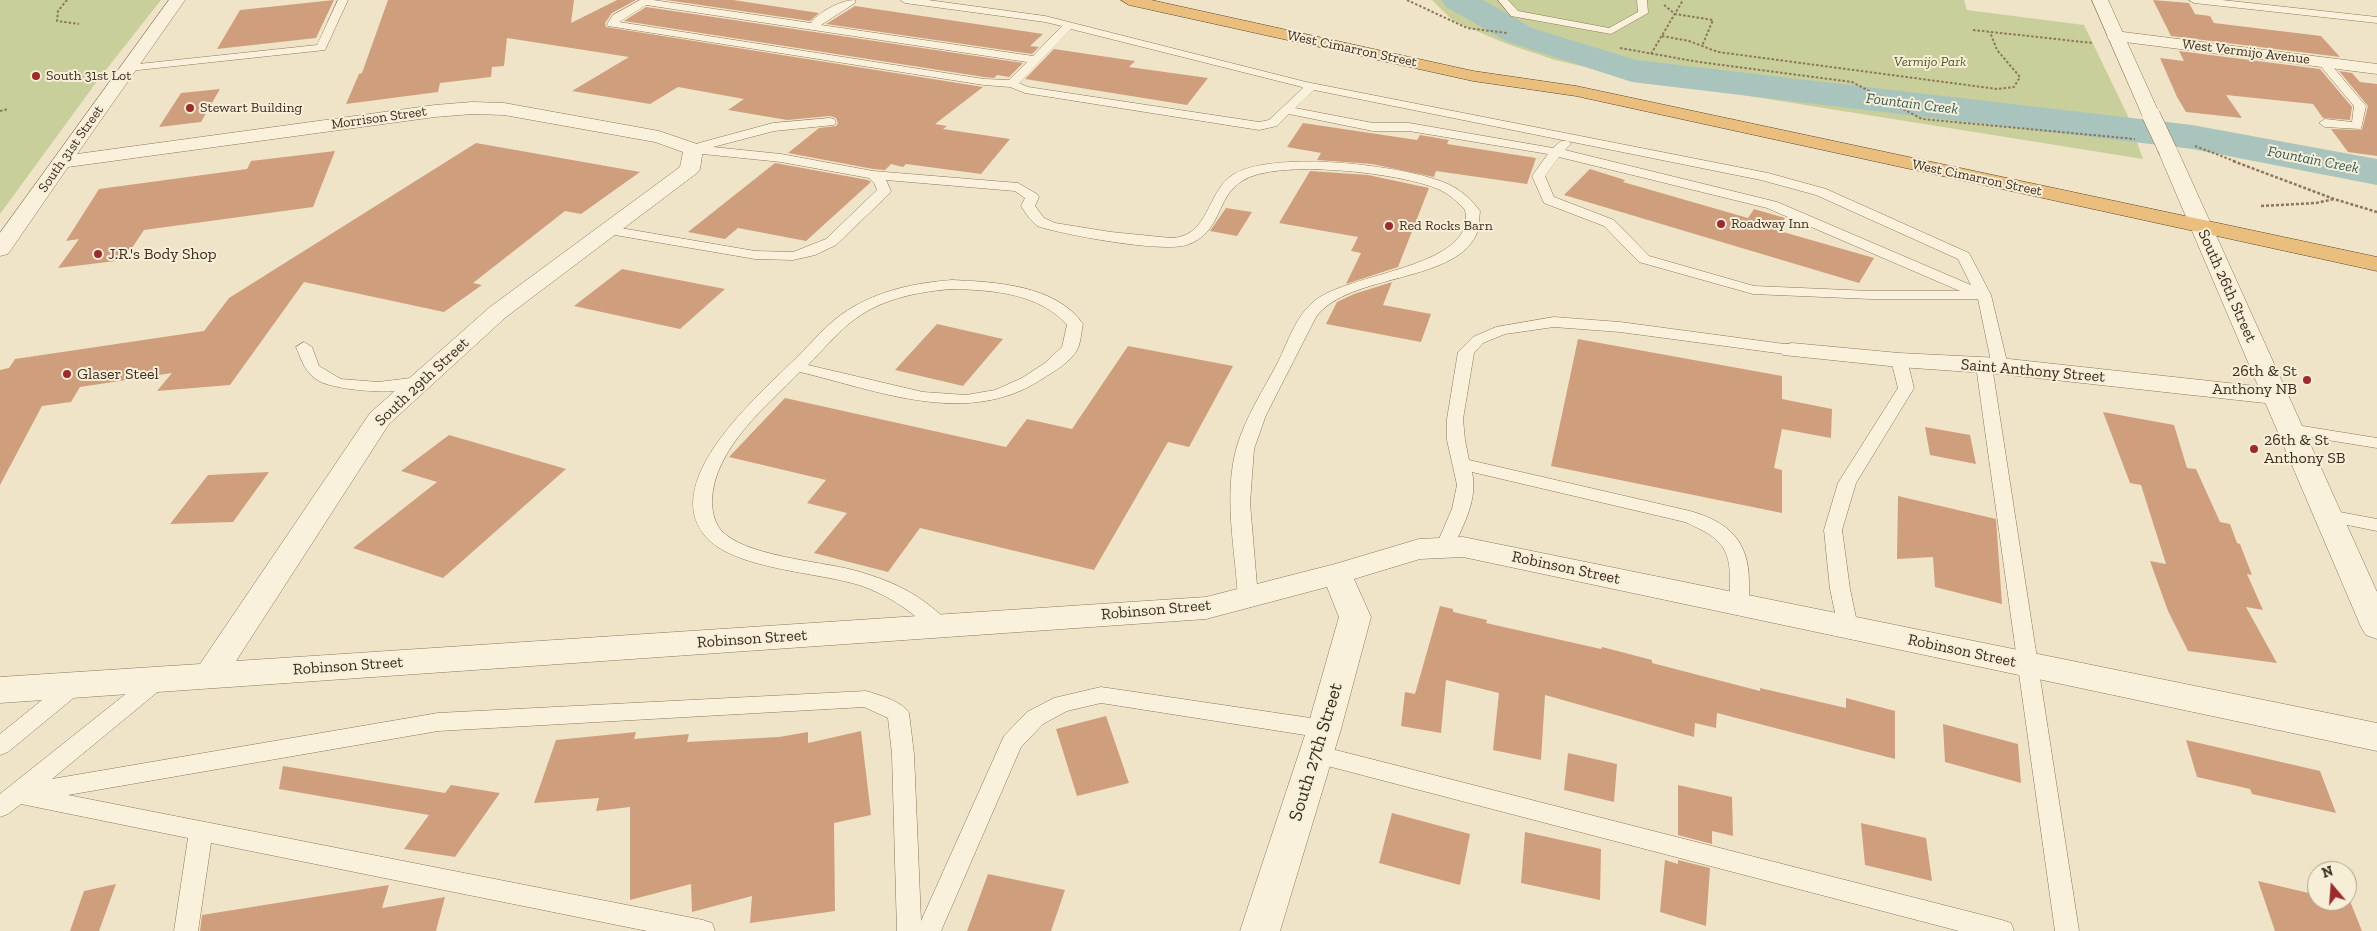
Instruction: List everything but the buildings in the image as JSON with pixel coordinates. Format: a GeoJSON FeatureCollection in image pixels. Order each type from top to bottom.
{"type":"FeatureCollection","features":[{"type":"Feature","properties":{"kind":"highway","name":"West Cimarron Street"},"geometry":{"type":"LineString","coordinates":[[1129,0],[1473,76],[1576,91],[2377,264]]}},
{"type":"Feature","properties":{"kind":"highway","name":"West Cimarron Street"},"geometry":{"type":"LineString","coordinates":[[1197,0],[1486,63],[1576,91]]}},
{"type":"Feature","properties":{"kind":"street","name":"South 31st Street"},"geometry":{"type":"LineString","coordinates":[[0,249],[177,0]]}},
{"type":"Feature","properties":{"kind":"street","name":"South 26th Street"},"geometry":{"type":"LineString","coordinates":[[2100,0],[2377,627]]}},
{"type":"Feature","properties":{"kind":"street","name":"West Vermijo Avenue"},"geometry":{"type":"LineString","coordinates":[[2115,36],[2377,69]]}},
{"type":"Feature","properties":{"kind":"street","name":"Morrison Street"},"geometry":{"type":"LineString","coordinates":[[63,162],[425,112],[472,108],[504,109],[659,137],[693,149]]}},
{"type":"Feature","properties":{"kind":"street","name":"South 29th Street"},"geometry":{"type":"LineString","coordinates":[[210,676],[379,419],[498,312],[690,169],[693,149]]}},
{"type":"Feature","properties":{"kind":"street","name":"Saint Anthony Street"},"geometry":{"type":"LineString","coordinates":[[1792,350],[1992,366],[2274,396]]}},
{"type":"Feature","properties":{"kind":"street","name":"Robinson Street"},"geometry":{"type":"LineString","coordinates":[[0,690],[1206,608],[1336,574],[1419,549],[1464,548],[2377,737]]}},
{"type":"Feature","properties":{"kind":"street","name":"South 27th Street"},"geometry":{"type":"LineString","coordinates":[[1260,931],[1320,741],[1355,617],[1336,574]]}},
{"type":"Feature","properties":{"kind":"lane"},"geometry":{"type":"LineString","coordinates":[[129,68],[321,48],[343,0]]}},
{"type":"Feature","properties":{"kind":"lane"},"geometry":{"type":"LineString","coordinates":[[814,28],[819,20],[849,0]]}},
{"type":"Feature","properties":{"kind":"lane"},"geometry":{"type":"LineString","coordinates":[[905,0],[1045,19],[1311,86],[1763,176],[1821,192],[1964,256],[1984,295],[2028,664],[2067,931]]}},
{"type":"Feature","properties":{"kind":"lane"},"geometry":{"type":"LineString","coordinates":[[1502,0],[1515,14],[1611,31],[1643,13],[1642,0]]}},
{"type":"Feature","properties":{"kind":"lane"},"geometry":{"type":"LineString","coordinates":[[2194,0],[2377,20]]}},
{"type":"Feature","properties":{"kind":"lane"},"geometry":{"type":"LineString","coordinates":[[1035,60],[814,28],[646,1],[617,17],[612,24],[984,82],[1012,84],[1025,90],[1259,126],[1273,123],[1311,86]]}},
{"type":"Feature","properties":{"kind":"lane"},"geometry":{"type":"LineString","coordinates":[[1012,84],[1069,25]]}},
{"type":"Feature","properties":{"kind":"lane"},"geometry":{"type":"LineString","coordinates":[[2323,62],[2360,106],[2357,126],[2326,123]]}},
{"type":"Feature","properties":{"kind":"lane"},"geometry":{"type":"LineString","coordinates":[[1286,110],[1372,128],[1409,127],[1556,152],[1772,205],[1984,295]]}},
{"type":"Feature","properties":{"kind":"lane"},"geometry":{"type":"LineString","coordinates":[[693,149],[773,127],[830,122]]}},
{"type":"Feature","properties":{"kind":"lane"},"geometry":{"type":"LineString","coordinates":[[1571,138],[1556,152],[1538,176],[1549,200],[1609,223],[1644,259],[1753,290],[1871,295],[1984,295]]}},
{"type":"Feature","properties":{"kind":"lane"},"geometry":{"type":"LineString","coordinates":[[693,149],[781,158],[873,176],[1018,187],[1032,197],[1028,206],[1032,215],[1043,223],[1072,231],[1163,242],[1180,242],[1194,237],[1205,229],[1226,189],[1233,181],[1246,174],[1267,168],[1286,166],[1384,173],[1443,186],[1462,198],[1473,211],[1472,231],[1464,244],[1441,260],[1336,293],[1318,305],[1308,319],[1265,403],[1245,449],[1242,524],[1248,597]]}},
{"type":"Feature","properties":{"kind":"lane"},"geometry":{"type":"LineString","coordinates":[[609,230],[755,255],[793,256],[810,252],[831,242],[882,196],[884,187],[873,176]]}},
{"type":"Feature","properties":{"kind":"lane"},"geometry":{"type":"LineString","coordinates":[[798,367],[923,396],[966,400],[999,394],[1028,381],[1051,366],[1070,349],[1075,324],[1058,308],[1033,296],[996,288],[954,284],[918,287],[883,298],[851,315],[750,414],[718,454],[705,482],[702,514],[712,533],[736,550],[875,583],[892,590],[921,607],[939,626]]}},
{"type":"Feature","properties":{"kind":"lane"},"geometry":{"type":"LineString","coordinates":[[1444,548],[1461,509],[1466,485],[1455,419],[1466,352],[1478,340],[1501,330],[1554,322],[1620,327],[1792,350]]}},
{"type":"Feature","properties":{"kind":"lane"},"geometry":{"type":"LineString","coordinates":[[304,347],[312,368],[332,382],[350,386],[382,387],[419,382]]}},
{"type":"Feature","properties":{"kind":"lane"},"geometry":{"type":"LineString","coordinates":[[1848,627],[1840,589],[1833,530],[1847,483],[1906,388],[1899,360]]}},
{"type":"Feature","properties":{"kind":"lane"},"geometry":{"type":"LineString","coordinates":[[2290,430],[2377,443]]}},
{"type":"Feature","properties":{"kind":"lane"},"geometry":{"type":"LineString","coordinates":[[1462,464],[1690,516],[1709,525],[1729,539],[1739,552],[1739,604]]}},
{"type":"Feature","properties":{"kind":"lane"},"geometry":{"type":"LineString","coordinates":[[2329,516],[2377,525]]}},
{"type":"Feature","properties":{"kind":"lane"},"geometry":{"type":"LineString","coordinates":[[8,800],[159,678]]}},
{"type":"Feature","properties":{"kind":"lane"},"geometry":{"type":"LineString","coordinates":[[4,739],[76,684]]}},
{"type":"Feature","properties":{"kind":"lane"},"geometry":{"type":"LineString","coordinates":[[930,931],[1012,742],[1035,718],[1062,704],[1101,694],[1320,741],[2002,931]]}},
{"type":"Feature","properties":{"kind":"lane"},"geometry":{"type":"LineString","coordinates":[[8,800],[438,722],[866,699],[898,713],[904,754],[909,931]]}},
{"type":"Feature","properties":{"kind":"lane"},"geometry":{"type":"LineString","coordinates":[[8,800],[201,830],[703,931]]}},
{"type":"Feature","properties":{"kind":"lane"},"geometry":{"type":"LineString","coordinates":[[186,931],[201,830]]}},
{"type":"Feature","properties":{"kind":"path"},"geometry":{"type":"LineString","coordinates":[[67,0],[58,11],[56,21],[79,24]]}},
{"type":"Feature","properties":{"kind":"path"},"geometry":{"type":"LineString","coordinates":[[1407,0],[1467,28],[1505,33]]}},
{"type":"Feature","properties":{"kind":"path"},"geometry":{"type":"LineString","coordinates":[[1683,0],[1651,54],[1843,80],[1870,89],[1911,115],[1936,121],[2141,140]]}},
{"type":"Feature","properties":{"kind":"path"},"geometry":{"type":"LineString","coordinates":[[1675,14],[1713,20],[1702,46]]}},
{"type":"Feature","properties":{"kind":"path"},"geometry":{"type":"LineString","coordinates":[[1973,30],[2095,43]]}},
{"type":"Feature","properties":{"kind":"path"},"geometry":{"type":"LineString","coordinates":[[1662,36],[1689,40],[1718,52],[1988,88],[2014,87],[2020,77],[1997,50],[1990,32]]}},
{"type":"Feature","properties":{"kind":"path"},"geometry":{"type":"LineString","coordinates":[[0,111],[8,109]]}},
{"type":"Feature","properties":{"kind":"path"},"geometry":{"type":"LineString","coordinates":[[2189,145],[2377,212]]}},
{"type":"Feature","properties":{"kind":"path"},"geometry":{"type":"LineString","coordinates":[[2261,206],[2278,202],[2318,204],[2334,198]]}},
{"type":"Feature","properties":{"kind":"green space"},"geometry":{"type":"Polygon","coordinates":[[[0,0],[161,0],[98,80],[0,214],[0,0]]]}},
{"type":"Feature","properties":{"kind":"green space","name":"Vermijo Park"},"geometry":{"type":"Polygon","coordinates":[[[1432,0],[1964,0],[1967,10],[2084,25],[2127,114],[2143,159],[1630,77],[1555,60],[1507,44],[1453,21],[1432,0]]]}},
{"type":"Feature","properties":{"kind":"waterway","name":"Fountain Creek"},"geometry":{"type":"LineString","coordinates":[[1458,0],[1520,35],[1632,71],[2192,137],[2377,172]]}},
{"type":"Feature","properties":{"kind":"place","name":"South 31st Lot"},"geometry":{"type":"Point","coordinates":[36,76]}},
{"type":"Feature","properties":{"kind":"place","name":"Stewart Building"},"geometry":{"type":"Point","coordinates":[190,108]}},
{"type":"Feature","properties":{"kind":"place","name":"Roadway Inn"},"geometry":{"type":"Point","coordinates":[1721,224]}},
{"type":"Feature","properties":{"kind":"place","name":"Red Rocks Barn"},"geometry":{"type":"Point","coordinates":[1389,226]}},
{"type":"Feature","properties":{"kind":"place","name":"J.R.'s Body Shop"},"geometry":{"type":"Point","coordinates":[98,254]}},
{"type":"Feature","properties":{"kind":"place","name":"Glaser Steel"},"geometry":{"type":"Point","coordinates":[67,374]}},
{"type":"Feature","properties":{"kind":"place","name":"26th & St Anthony NB"},"geometry":{"type":"Point","coordinates":[2307,380]}},
{"type":"Feature","properties":{"kind":"place","name":"26th & St Anthony SB"},"geometry":{"type":"Point","coordinates":[2254,449]}}]}
